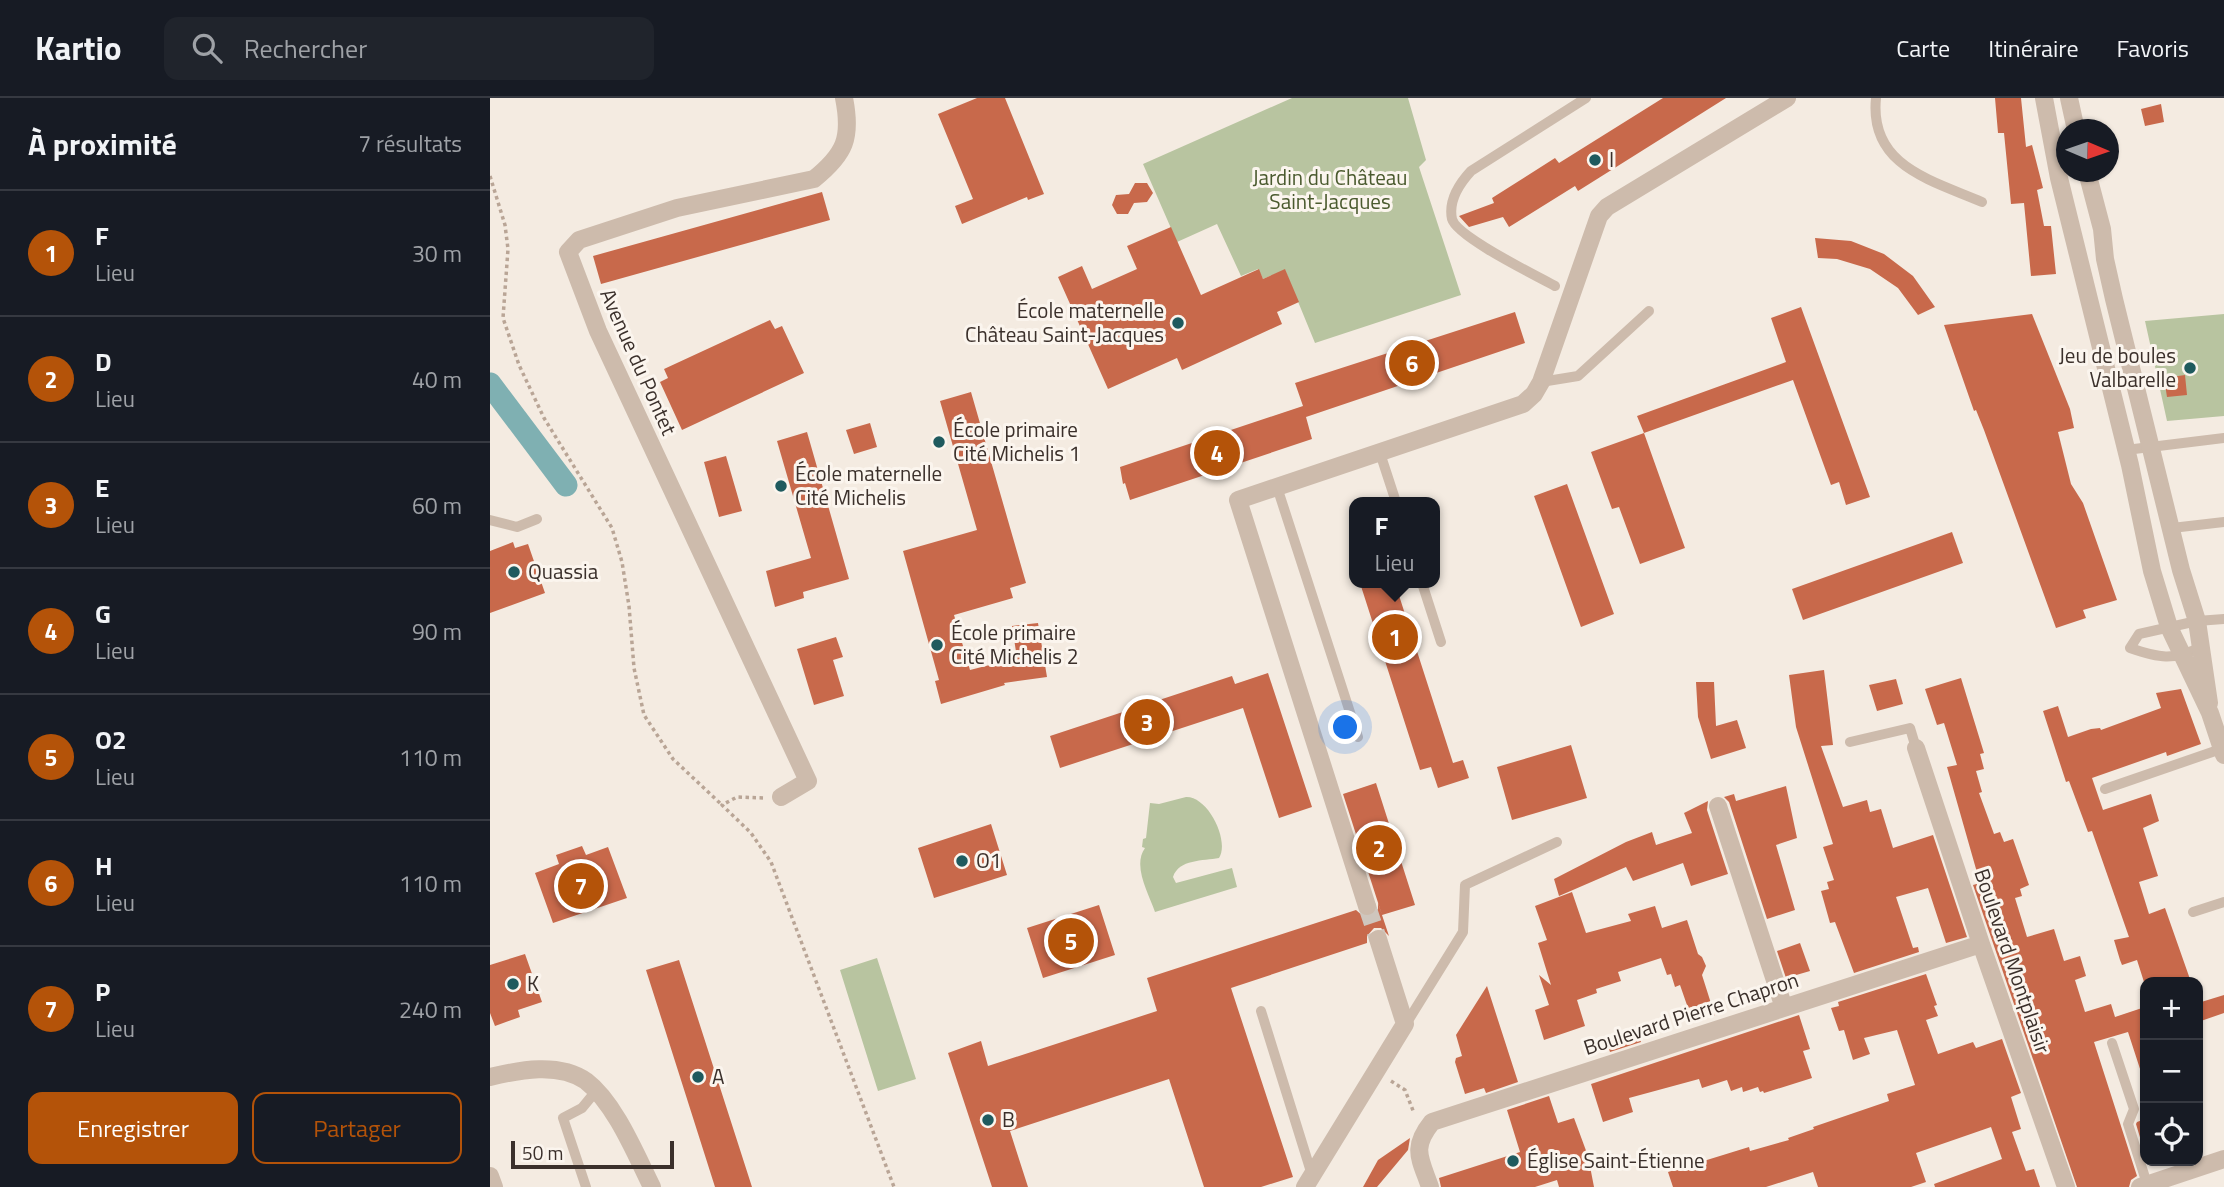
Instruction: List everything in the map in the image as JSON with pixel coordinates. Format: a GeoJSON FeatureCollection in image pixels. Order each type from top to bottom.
{"type":"FeatureCollection","features":[{"type":"Feature","properties":{"kind":"street","name":"Avenue du Pontet"},"geometry":{"type":"LineString","coordinates":[[781,797],[808,781],[598,331],[568,251],[579,240],[677,208],[814,179],[832,164],[845,147],[848,118],[844,98]]}},
{"type":"Feature","properties":{"kind":"street"},"geometry":{"type":"LineString","coordinates":[[1367,906],[1238,500],[1523,404],[1534,394],[1541,382],[1599,216],[1606,207],[1787,98]]}},
{"type":"Feature","properties":{"kind":"street"},"geometry":{"type":"LineString","coordinates":[[2044,98],[2062,190],[2126,450],[2152,571],[2169,627],[2210,713],[2223,752]]}},
{"type":"Feature","properties":{"kind":"street"},"geometry":{"type":"LineString","coordinates":[[2069,98],[2074,119]]}},
{"type":"Feature","properties":{"kind":"street"},"geometry":{"type":"LineString","coordinates":[[2090,182],[2102,229],[2108,272],[2197,621],[2210,713]]}},
{"type":"Feature","properties":{"kind":"street","name":"Boulevard Montplaisir"},"geometry":{"type":"LineString","coordinates":[[1916,748],[2066,1187]]}},
{"type":"Feature","properties":{"kind":"street"},"geometry":{"type":"LineString","coordinates":[[1718,806],[1784,1008]]}},
{"type":"Feature","properties":{"kind":"street"},"geometry":{"type":"LineString","coordinates":[[1309,1181],[1405,1024],[1378,939]]}},
{"type":"Feature","properties":{"kind":"street","name":"Boulevard Pierre Chapron"},"geometry":{"type":"LineString","coordinates":[[1430,1187],[1417,1150],[1422,1135],[1432,1122],[1981,944]]}},
{"type":"Feature","properties":{"kind":"street"},"geometry":{"type":"LineString","coordinates":[[490,1077],[532,1069],[564,1072],[584,1080],[620,1122],[652,1187]]}},
{"type":"Feature","properties":{"kind":"street"},"geometry":{"type":"LineString","coordinates":[[2145,1186],[2224,1159]]}},
{"type":"Feature","properties":{"kind":"street"},"geometry":{"type":"LineString","coordinates":[[490,1175],[494,1187]]}},
{"type":"Feature","properties":{"kind":"lane"},"geometry":{"type":"LineString","coordinates":[[1555,286],[1464,235],[1452,221],[1452,202],[1459,185],[1471,171],[1586,98]]}},
{"type":"Feature","properties":{"kind":"lane"},"geometry":{"type":"LineString","coordinates":[[1876,98],[1874,118],[1881,139],[1891,155],[1907,167],[1982,202]]}},
{"type":"Feature","properties":{"kind":"lane"},"geometry":{"type":"LineString","coordinates":[[1541,382],[1578,376],[1649,311]]}},
{"type":"Feature","properties":{"kind":"lane"},"geometry":{"type":"LineString","coordinates":[[2126,450],[2224,439]]}},
{"type":"Feature","properties":{"kind":"lane"},"geometry":{"type":"LineString","coordinates":[[1380,453],[1394,497]]}},
{"type":"Feature","properties":{"kind":"lane"},"geometry":{"type":"LineString","coordinates":[[1277,487],[1358,737]]}},
{"type":"Feature","properties":{"kind":"lane"},"geometry":{"type":"LineString","coordinates":[[490,520],[517,527],[537,519]]}},
{"type":"Feature","properties":{"kind":"lane"},"geometry":{"type":"LineString","coordinates":[[2172,528],[2224,522]]}},
{"type":"Feature","properties":{"kind":"lane"},"geometry":{"type":"LineString","coordinates":[[1424,588],[1441,642]]}},
{"type":"Feature","properties":{"kind":"lane"},"geometry":{"type":"LineString","coordinates":[[2201,647],[2181,657],[2150,655],[2130,648],[2138,634],[2197,621],[2224,619]]}},
{"type":"Feature","properties":{"kind":"lane"},"geometry":{"type":"LineString","coordinates":[[1850,742],[1910,728],[1916,748]]}},
{"type":"Feature","properties":{"kind":"lane"},"geometry":{"type":"LineString","coordinates":[[2105,789],[2223,752]]}},
{"type":"Feature","properties":{"kind":"lane"},"geometry":{"type":"LineString","coordinates":[[1405,1024],[1463,932],[1465,885],[1557,842]]}},
{"type":"Feature","properties":{"kind":"lane"},"geometry":{"type":"LineString","coordinates":[[2193,912],[2224,902]]}},
{"type":"Feature","properties":{"kind":"lane"},"geometry":{"type":"LineString","coordinates":[[1261,1011],[1309,1181]]}},
{"type":"Feature","properties":{"kind":"lane"},"geometry":{"type":"LineString","coordinates":[[2112,1043],[2133,1109],[2128,1124],[2145,1186]]}},
{"type":"Feature","properties":{"kind":"lane"},"geometry":{"type":"LineString","coordinates":[[586,1187],[563,1118],[582,1108],[596,1091]]}},
{"type":"Feature","properties":{"kind":"path"},"geometry":{"type":"LineString","coordinates":[[490,176],[505,225],[508,249],[503,318],[519,365],[544,418],[612,528],[622,562],[634,668],[643,715],[673,759],[751,833],[771,862],[894,1187]]}},
{"type":"Feature","properties":{"kind":"path"},"geometry":{"type":"LineString","coordinates":[[722,805],[737,797],[781,797]]}},
{"type":"Feature","properties":{"kind":"path"},"geometry":{"type":"LineString","coordinates":[[1405,1090],[1414,1114]]}},
{"type":"Feature","properties":{"kind":"green space","name":"Jardin du Château Saint-Jacques"},"geometry":{"type":"Polygon","coordinates":[[[1292,98],[1408,98],[1426,160],[1419,167],[1461,295],[1315,343],[1285,270],[1263,279],[1258,269],[1241,276],[1217,224],[1177,242],[1143,164],[1292,98]]]}},
{"type":"Feature","properties":{"kind":"green space","name":"Jeu de boules Valbarelle"},"geometry":{"type":"Polygon","coordinates":[[[2224,314],[2224,416],[2167,421],[2145,321],[2224,314]]]}},
{"type":"Feature","properties":{"kind":"green space"},"geometry":{"type":"Polygon","coordinates":[[[1186,797],[1194,799],[1209,811],[1219,831],[1222,850],[1219,858],[1192,862],[1180,867],[1173,877],[1176,883],[1232,868],[1237,887],[1155,912],[1143,880],[1140,863],[1145,848],[1142,847],[1143,839],[1146,838],[1150,803],[1159,804],[1186,797]]]}},
{"type":"Feature","properties":{"kind":"green space"},"geometry":{"type":"Polygon","coordinates":[[[877,958],[916,1079],[878,1091],[840,970],[877,958]]]}},
{"type":"Feature","properties":{"kind":"building"},"geometry":{"type":"Polygon","coordinates":[[[977,98],[1005,98],[1044,194],[1028,200],[1027,197],[962,224],[955,206],[973,199],[938,114],[977,98]]]}},
{"type":"Feature","properties":{"kind":"building","name":"I"},"geometry":{"type":"Polygon","coordinates":[[[1663,98],[1726,98],[1578,191],[1575,186],[1509,227],[1503,217],[1469,227],[1459,216],[1494,203],[1492,198],[1555,158],[1559,163],[1663,98]]]}},
{"type":"Feature","properties":{"kind":"building"},"geometry":{"type":"Polygon","coordinates":[[[1995,98],[2021,98],[2026,147],[2032,145],[2043,188],[2037,190],[2044,226],[2051,226],[2056,274],[2031,276],[2024,203],[2011,204],[2004,133],[1998,133],[1995,98]]]}},
{"type":"Feature","properties":{"kind":"building"},"geometry":{"type":"Polygon","coordinates":[[[2161,104],[2164,122],[2145,126],[2141,109],[2161,104]]]}},
{"type":"Feature","properties":{"kind":"building"},"geometry":{"type":"Polygon","coordinates":[[[1135,183],[1147,183],[1153,193],[1147,202],[1134,203],[1128,214],[1117,214],[1112,205],[1116,195],[1129,194],[1135,183]]]}},
{"type":"Feature","properties":{"kind":"building"},"geometry":{"type":"Polygon","coordinates":[[[822,192],[830,220],[601,284],[593,256],[822,192]]]}},
{"type":"Feature","properties":{"kind":"building"},"geometry":{"type":"Polygon","coordinates":[[[1171,227],[1201,295],[1259,269],[1263,279],[1285,269],[1299,302],[1277,312],[1282,324],[1182,370],[1177,358],[1108,389],[1058,277],[1082,266],[1092,289],[1137,269],[1127,246],[1171,227]]]}},
{"type":"Feature","properties":{"kind":"building"},"geometry":{"type":"Polygon","coordinates":[[[1815,238],[1851,241],[1884,254],[1913,276],[1935,307],[1918,315],[1898,288],[1870,269],[1837,259],[1818,258],[1815,238]]]}},
{"type":"Feature","properties":{"kind":"building"},"geometry":{"type":"Polygon","coordinates":[[[1801,307],[1870,497],[1846,505],[1839,482],[1831,485],[1793,380],[1644,433],[1637,416],[1786,362],[1771,318],[1801,307]]]}},
{"type":"Feature","properties":{"kind":"building"},"geometry":{"type":"Polygon","coordinates":[[[1515,312],[1525,343],[1306,417],[1312,439],[1130,500],[1120,467],[1303,406],[1295,383],[1515,312]]]}},
{"type":"Feature","properties":{"kind":"building"},"geometry":{"type":"Polygon","coordinates":[[[2032,314],[2070,409],[2074,428],[2058,432],[2071,484],[2083,503],[2117,600],[2083,610],[2086,618],[2056,628],[1944,325],[2032,314]]]}},
{"type":"Feature","properties":{"kind":"building"},"geometry":{"type":"Polygon","coordinates":[[[770,320],[775,329],[782,326],[804,373],[682,430],[660,382],[668,378],[664,369],[770,320]]]}},
{"type":"Feature","properties":{"kind":"building"},"geometry":{"type":"Polygon","coordinates":[[[2185,375],[2187,395],[2167,397],[2164,378],[2185,375]]]}},
{"type":"Feature","properties":{"kind":"building"},"geometry":{"type":"Polygon","coordinates":[[[971,392],[1026,583],[1010,588],[1013,598],[954,615],[970,670],[1017,658],[1012,626],[1038,623],[1047,677],[1004,683],[1005,685],[941,704],[935,681],[939,680],[903,551],[977,530],[940,401],[971,392]]]}},
{"type":"Feature","properties":{"kind":"building"},"geometry":{"type":"Polygon","coordinates":[[[870,423],[877,447],[854,454],[846,430],[870,423]]]}},
{"type":"Feature","properties":{"kind":"building"},"geometry":{"type":"Polygon","coordinates":[[[807,432],[849,579],[803,592],[804,598],[775,607],[766,571],[811,558],[777,441],[807,432]]]}},
{"type":"Feature","properties":{"kind":"building"},"geometry":{"type":"Polygon","coordinates":[[[1644,433],[1685,548],[1640,564],[1619,507],[1612,509],[1591,452],[1644,433]]]}},
{"type":"Feature","properties":{"kind":"building"},"geometry":{"type":"Polygon","coordinates":[[[726,456],[742,511],[719,517],[704,462],[726,456]]]}},
{"type":"Feature","properties":{"kind":"building"},"geometry":{"type":"Polygon","coordinates":[[[1567,484],[1614,614],[1581,627],[1534,496],[1567,484]]]}},
{"type":"Feature","properties":{"kind":"building"},"geometry":{"type":"Polygon","coordinates":[[[1952,532],[1963,563],[1803,620],[1792,589],[1952,532]]]}},
{"type":"Feature","properties":{"kind":"building","name":"Quassia"},"geometry":{"type":"Polygon","coordinates":[[[513,542],[515,548],[528,544],[545,593],[490,613],[490,551],[513,542]]]}},
{"type":"Feature","properties":{"kind":"building"},"geometry":{"type":"Polygon","coordinates":[[[1362,588],[1397,588],[1453,763],[1463,760],[1469,778],[1438,788],[1431,767],[1420,770],[1362,588]]]}},
{"type":"Feature","properties":{"kind":"building"},"geometry":{"type":"Polygon","coordinates":[[[836,637],[843,657],[833,660],[844,696],[814,705],[797,649],[836,637]]]}},
{"type":"Feature","properties":{"kind":"building"},"geometry":{"type":"Polygon","coordinates":[[[1824,670],[1833,745],[1821,746],[1843,807],[1867,800],[1870,812],[1881,809],[1893,848],[1933,835],[1967,937],[1946,943],[1928,888],[1896,897],[1913,948],[1918,947],[1919,952],[1854,973],[1835,922],[1830,923],[1821,891],[1829,889],[1827,882],[1834,880],[1823,847],[1833,844],[1796,727],[1789,675],[1824,670]]]}},
{"type":"Feature","properties":{"kind":"building"},"geometry":{"type":"Polygon","coordinates":[[[1268,673],[1312,807],[1279,818],[1243,708],[1060,768],[1050,736],[1232,676],[1235,684],[1268,673]]]}},
{"type":"Feature","properties":{"kind":"building"},"geometry":{"type":"Polygon","coordinates":[[[1961,678],[1984,753],[1980,754],[1984,769],[1976,771],[1982,792],[1979,793],[1994,834],[2000,832],[2004,842],[2013,839],[2029,885],[2020,889],[2022,896],[2015,898],[2027,937],[2054,929],[2064,961],[2080,956],[2086,976],[2075,980],[2085,1012],[2111,1004],[2115,1017],[2140,1009],[2140,1069],[2128,1032],[2094,1042],[2137,1176],[2131,1180],[2129,1187],[2077,1187],[1973,885],[1980,883],[1947,767],[1957,765],[1944,723],[1937,725],[1925,689],[1961,678]]]}},
{"type":"Feature","properties":{"kind":"building"},"geometry":{"type":"Polygon","coordinates":[[[1896,679],[1903,704],[1877,711],[1869,685],[1896,679]]]}},
{"type":"Feature","properties":{"kind":"building"},"geometry":{"type":"Polygon","coordinates":[[[1696,682],[1714,682],[1716,726],[1737,720],[1746,748],[1711,759],[1698,717],[1696,682]]]}},
{"type":"Feature","properties":{"kind":"building"},"geometry":{"type":"Polygon","coordinates":[[[2181,689],[2201,744],[2167,756],[2166,752],[2092,778],[2103,810],[2151,794],[2159,821],[2143,828],[2158,876],[2139,882],[2149,914],[2165,908],[2189,977],[2142,977],[2137,960],[2122,965],[2114,940],[2129,937],[2092,831],[2088,832],[2069,781],[2066,782],[2043,711],[2058,706],[2068,737],[2091,729],[2101,730],[2161,708],[2156,693],[2181,689]]]}},
{"type":"Feature","properties":{"kind":"building"},"geometry":{"type":"Polygon","coordinates":[[[1571,745],[1587,798],[1512,820],[1497,767],[1571,745]]]}},
{"type":"Feature","properties":{"kind":"building"},"geometry":{"type":"Polygon","coordinates":[[[1376,783],[1415,905],[1382,915],[1343,794],[1376,783]]]}},
{"type":"Feature","properties":{"kind":"building"},"geometry":{"type":"Polygon","coordinates":[[[1786,786],[1797,838],[1776,845],[1795,910],[1767,919],[1729,802],[1724,797],[1734,794],[1736,801],[1786,786]]]}},
{"type":"Feature","properties":{"kind":"building"},"geometry":{"type":"Polygon","coordinates":[[[1708,801],[1707,810],[1728,874],[1691,886],[1683,863],[1633,881],[1626,867],[1559,896],[1554,879],[1626,842],[1652,832],[1656,845],[1692,833],[1684,813],[1708,801]]]}},
{"type":"Feature","properties":{"kind":"building","name":"O1"},"geometry":{"type":"Polygon","coordinates":[[[991,824],[1007,875],[934,898],[918,848],[991,824]]]}},
{"type":"Feature","properties":{"kind":"building"},"geometry":{"type":"Polygon","coordinates":[[[582,846],[586,855],[608,847],[627,898],[553,923],[535,873],[559,864],[556,855],[582,846]]]}},
{"type":"Feature","properties":{"kind":"building"},"geometry":{"type":"Polygon","coordinates":[[[1572,892],[1586,933],[1631,921],[1628,914],[1655,906],[1662,928],[1687,920],[1698,954],[1706,966],[1702,975],[1715,1016],[1695,1006],[1688,1008],[1680,985],[1675,987],[1661,958],[1618,972],[1621,981],[1596,989],[1597,993],[1577,1000],[1585,1026],[1544,1040],[1535,1010],[1549,1005],[1539,975],[1551,985],[1538,943],[1547,940],[1535,906],[1572,892]]]}},
{"type":"Feature","properties":{"kind":"building"},"geometry":{"type":"Polygon","coordinates":[[[1378,903],[1389,936],[1381,928],[1374,928],[1367,936],[1367,943],[1231,988],[1293,1177],[1261,1187],[1204,1187],[1169,1079],[1010,1131],[1028,1187],[992,1187],[948,1053],[981,1041],[988,1066],[1157,1011],[1147,978],[1356,910],[1364,917],[1371,917],[1378,909],[1378,903]]]}},
{"type":"Feature","properties":{"kind":"building"},"geometry":{"type":"Polygon","coordinates":[[[1099,905],[1115,955],[1043,978],[1027,928],[1099,905]]]}},
{"type":"Feature","properties":{"kind":"building"},"geometry":{"type":"Polygon","coordinates":[[[1800,943],[1810,971],[1786,978],[1777,951],[1800,943]]]}},
{"type":"Feature","properties":{"kind":"building","name":"K"},"geometry":{"type":"Polygon","coordinates":[[[525,954],[542,1002],[518,1010],[520,1017],[495,1026],[490,1013],[490,965],[525,954]]]}},
{"type":"Feature","properties":{"kind":"building","name":"A"},"geometry":{"type":"Polygon","coordinates":[[[679,960],[752,1187],[715,1187],[646,970],[679,960]]]}},
{"type":"Feature","properties":{"kind":"building"},"geometry":{"type":"Polygon","coordinates":[[[1926,974],[1938,1016],[1926,1020],[1938,1054],[1973,1042],[1976,1048],[2002,1039],[2021,1093],[2011,1097],[2021,1129],[2012,1132],[2026,1171],[2034,1169],[2040,1187],[1935,1187],[1934,1184],[2002,1159],[1991,1127],[1916,1153],[1926,1182],[1911,1187],[1818,1187],[1813,1172],[1766,1187],[1673,1187],[1668,1172],[1749,1147],[1750,1151],[1789,1140],[1788,1138],[1814,1129],[1813,1127],[1889,1101],[1887,1094],[1915,1085],[1897,1030],[1864,1038],[1870,1054],[1853,1060],[1844,1030],[1839,1031],[1831,1008],[1839,1006],[1838,1002],[1926,974]]]}},
{"type":"Feature","properties":{"kind":"building"},"geometry":{"type":"Polygon","coordinates":[[[1487,986],[1518,1082],[1486,1093],[1484,1088],[1465,1094],[1455,1062],[1456,1058],[1462,1056],[1456,1035],[1487,986]]]}},
{"type":"Feature","properties":{"kind":"building"},"geometry":{"type":"Polygon","coordinates":[[[2224,995],[2224,1013],[2203,1020],[2203,1001],[2224,995]]]}},
{"type":"Feature","properties":{"kind":"building"},"geometry":{"type":"Polygon","coordinates":[[[1799,1015],[1810,1049],[1803,1051],[1812,1078],[1764,1093],[1760,1092],[1758,1087],[1743,1092],[1742,1087],[1731,1091],[1727,1080],[1702,1088],[1699,1079],[1629,1098],[1633,1112],[1603,1122],[1591,1084],[1799,1015]]]}},
{"type":"Feature","properties":{"kind":"building"},"geometry":{"type":"Polygon","coordinates":[[[1639,1036],[1641,1042],[1610,1052],[1608,1046],[1639,1036]]]}},
{"type":"Feature","properties":{"kind":"building"},"geometry":{"type":"Polygon","coordinates":[[[1549,1096],[1558,1123],[1574,1118],[1588,1156],[1594,1187],[1559,1187],[1557,1180],[1535,1187],[1441,1187],[1439,1178],[1520,1152],[1507,1110],[1549,1096]]]}},
{"type":"Feature","properties":{"kind":"building"},"geometry":{"type":"Polygon","coordinates":[[[2140,1121],[2140,1137],[2136,1124],[2140,1121]]]}},
{"type":"Feature","properties":{"kind":"building"},"geometry":{"type":"Polygon","coordinates":[[[1410,1138],[1408,1150],[1377,1187],[1363,1187],[1378,1160],[1410,1138]]]}},
{"type":"Feature","properties":{"kind":"waterway"},"geometry":{"type":"LineString","coordinates":[[490,384],[566,485]]}},
{"type":"Feature","properties":{"kind":"tunnel"},"geometry":{"type":"LineString","coordinates":[[1367,906],[1378,939]]}},
{"type":"Feature","properties":{"kind":"place","name":"I"},"geometry":{"type":"Point","coordinates":[1595,160]}},
{"type":"Feature","properties":{"kind":"place","name":"École maternelle Château Saint-Jacques"},"geometry":{"type":"Point","coordinates":[1178,323]}},
{"type":"Feature","properties":{"kind":"place","name":"H"},"geometry":{"type":"Point","coordinates":[1412,363]}},
{"type":"Feature","properties":{"kind":"place","name":"Jeu de boules Valbarelle"},"geometry":{"type":"Point","coordinates":[2190,368]}},
{"type":"Feature","properties":{"kind":"place","name":"École primaire Cité Michelis 1"},"geometry":{"type":"Point","coordinates":[939,442]}},
{"type":"Feature","properties":{"kind":"place","name":"G"},"geometry":{"type":"Point","coordinates":[1217,453]}},
{"type":"Feature","properties":{"kind":"place","name":"École maternelle Cité Michelis"},"geometry":{"type":"Point","coordinates":[781,486]}},
{"type":"Feature","properties":{"kind":"place","name":"Quassia"},"geometry":{"type":"Point","coordinates":[514,572]}},
{"type":"Feature","properties":{"kind":"place","name":"F"},"geometry":{"type":"Point","coordinates":[1395,637]}},
{"type":"Feature","properties":{"kind":"place","name":"École primaire Cité Michelis 2"},"geometry":{"type":"Point","coordinates":[937,645]}},
{"type":"Feature","properties":{"kind":"place","name":"E"},"geometry":{"type":"Point","coordinates":[1147,722]}},
{"type":"Feature","properties":{"kind":"place","name":"D"},"geometry":{"type":"Point","coordinates":[1379,848]}},
{"type":"Feature","properties":{"kind":"place","name":"O1"},"geometry":{"type":"Point","coordinates":[962,861]}},
{"type":"Feature","properties":{"kind":"place","name":"P"},"geometry":{"type":"Point","coordinates":[581,886]}},
{"type":"Feature","properties":{"kind":"place","name":"O2"},"geometry":{"type":"Point","coordinates":[1071,941]}},
{"type":"Feature","properties":{"kind":"place","name":"K"},"geometry":{"type":"Point","coordinates":[513,984]}},
{"type":"Feature","properties":{"kind":"place","name":"A"},"geometry":{"type":"Point","coordinates":[698,1077]}},
{"type":"Feature","properties":{"kind":"place","name":"B"},"geometry":{"type":"Point","coordinates":[988,1120]}},
{"type":"Feature","properties":{"kind":"place","name":"Église Saint-Étienne"},"geometry":{"type":"Point","coordinates":[1513,1161]}}]}
